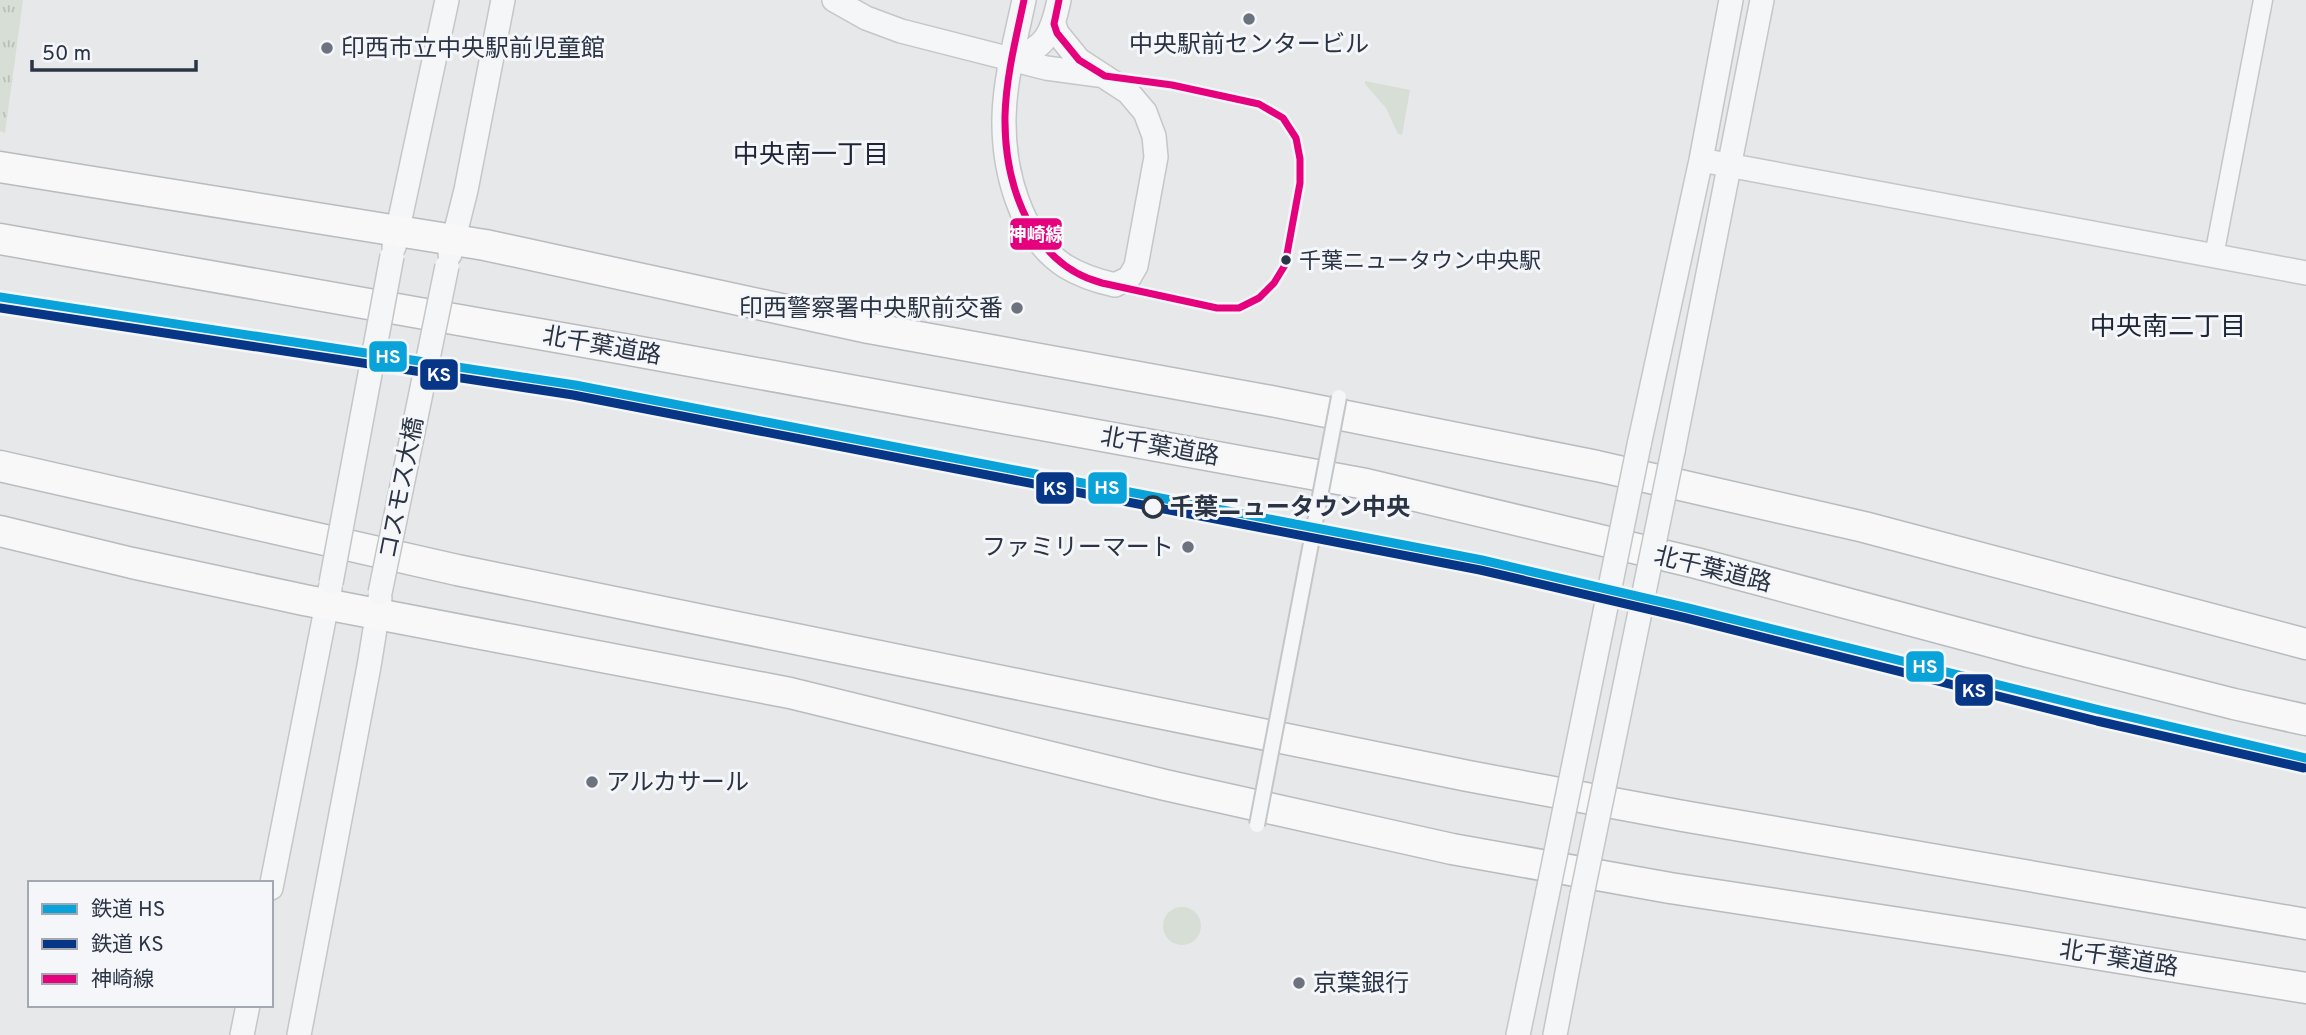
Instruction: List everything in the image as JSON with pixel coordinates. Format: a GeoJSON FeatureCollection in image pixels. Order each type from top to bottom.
{"type":"FeatureCollection","features":[{"type":"Feature","properties":{"kind":"highway"},"geometry":{"type":"LineString","coordinates":[[0,167],[395,243],[1271,401],[1597,466],[1864,527],[2306,643]]}},
{"type":"Feature","properties":{"kind":"highway","name":"北千葉道路"},"geometry":{"type":"LineString","coordinates":[[0,239],[1366,484],[1708,566],[2029,652],[2306,720]]}},
{"type":"Feature","properties":{"kind":"highway"},"geometry":{"type":"LineString","coordinates":[[0,466],[457,570],[1404,764],[1683,817],[2306,924]]}},
{"type":"Feature","properties":{"kind":"highway","name":"北千葉道路"},"geometry":{"type":"LineString","coordinates":[[0,531],[132,563],[329,594],[790,693],[1164,785],[1452,849],[1670,888],[1978,934],[2306,988]]}},
{"type":"Feature","properties":{"kind":"highway"},"geometry":{"type":"LineString","coordinates":[[0,545],[132,563]]}},
{"type":"Feature","properties":{"kind":"street","name":"コスモス大橋"},"geometry":{"type":"LineString","coordinates":[[272,881],[395,243],[447,0]]}},
{"type":"Feature","properties":{"kind":"street","name":"コスモス大橋"},"geometry":{"type":"LineString","coordinates":[[299,1035],[379,604],[503,0]]}},
{"type":"Feature","properties":{"kind":"street"},"geometry":{"type":"LineString","coordinates":[[834,0],[866,18],[901,31],[1046,68],[1105,76]]}},
{"type":"Feature","properties":{"kind":"street"},"geometry":{"type":"LineString","coordinates":[[1024,0],[1004,114],[1004,151],[1020,207],[1036,236],[1063,265],[1087,278],[1115,285],[1129,278],[1136,265],[1156,157],[1154,136],[1145,112],[1128,92],[1079,60],[1057,33],[1054,24]]}},
{"type":"Feature","properties":{"kind":"street"},"geometry":{"type":"LineString","coordinates":[[1012,58],[1029,54],[1039,47],[1054,24],[1059,0]]}},
{"type":"Feature","properties":{"kind":"street"},"geometry":{"type":"LineString","coordinates":[[1518,1035],[1731,0]]}},
{"type":"Feature","properties":{"kind":"street"},"geometry":{"type":"LineString","coordinates":[[1555,1035],[1762,0]]}},
{"type":"Feature","properties":{"kind":"street"},"geometry":{"type":"LineString","coordinates":[[2214,256],[2263,0]]}},
{"type":"Feature","properties":{"kind":"street"},"geometry":{"type":"LineString","coordinates":[[1700,160],[2306,274]]}},
{"type":"Feature","properties":{"kind":"street"},"geometry":{"type":"LineString","coordinates":[[1257,825],[1339,397]]}},
{"type":"Feature","properties":{"kind":"street"},"geometry":{"type":"LineString","coordinates":[[242,1035],[248,1007]]}},
{"type":"Feature","properties":{"kind":"green space"},"geometry":{"type":"Polygon","coordinates":[[[0,0],[23,0],[5,133],[0,131],[0,0]]]}},
{"type":"Feature","properties":{"kind":"green space"},"geometry":{"type":"Polygon","coordinates":[[[1365,81],[1410,90],[1402,135],[1398,134],[1386,108],[1365,81]]]}},
{"type":"Feature","properties":{"kind":"green space"},"geometry":{"type":"Polygon","coordinates":[[[1182,907],[1196,912],[1201,926],[1196,940],[1182,945],[1168,940],[1163,926],[1168,912],[1182,907]]]}},
{"type":"Feature","properties":{"kind":"rail line","name":"HS"},"geometry":{"type":"LineString","coordinates":[[0,297],[575,385],[1482,560],[2306,758]]}},
{"type":"Feature","properties":{"kind":"rail line","name":"KS"},"geometry":{"type":"LineString","coordinates":[[0,308],[573,395],[1480,570],[1686,618],[2097,721],[2304,768]]}},
{"type":"Feature","properties":{"kind":"transit line","name":"神崎線"},"geometry":{"type":"LineString","coordinates":[[1024,0],[1007,87],[1006,142],[1016,193],[1026,218],[1039,239],[1056,258],[1077,273],[1102,283],[1217,308],[1239,308],[1259,298],[1274,283],[1285,265],[1300,183],[1300,159],[1296,138],[1283,118],[1259,104],[1172,85],[1105,76],[1079,60],[1057,33],[1054,24],[1059,0]]}},
{"type":"Feature","properties":{"kind":"place","name":"中央駅前センタービル"},"geometry":{"type":"Point","coordinates":[1249,19]}},
{"type":"Feature","properties":{"kind":"place","name":"印西市立中央駅前児童館"},"geometry":{"type":"Point","coordinates":[327,48]}},
{"type":"Feature","properties":{"kind":"place","name":"千葉ニュータウン中央駅"},"geometry":{"type":"Point","coordinates":[1286,260]}},
{"type":"Feature","properties":{"kind":"place","name":"印西警察署中央駅前交番"},"geometry":{"type":"Point","coordinates":[1017,308]}},
{"type":"Feature","properties":{"kind":"place","name":"千葉ニュータウン中央"},"geometry":{"type":"Point","coordinates":[1153,507]}},
{"type":"Feature","properties":{"kind":"place","name":"ファミリーマート"},"geometry":{"type":"Point","coordinates":[1188,547]}},
{"type":"Feature","properties":{"kind":"place","name":"アルカサール"},"geometry":{"type":"Point","coordinates":[592,782]}},
{"type":"Feature","properties":{"kind":"place","name":"京葉銀行"},"geometry":{"type":"Point","coordinates":[1299,983]}},
{"type":"Feature","properties":{"kind":"district","name":"中央南一丁目"},"geometry":{"type":"Point","coordinates":[811,154]}},
{"type":"Feature","properties":{"kind":"district","name":"中央南二丁目"},"geometry":{"type":"Point","coordinates":[2168,326]}}]}
